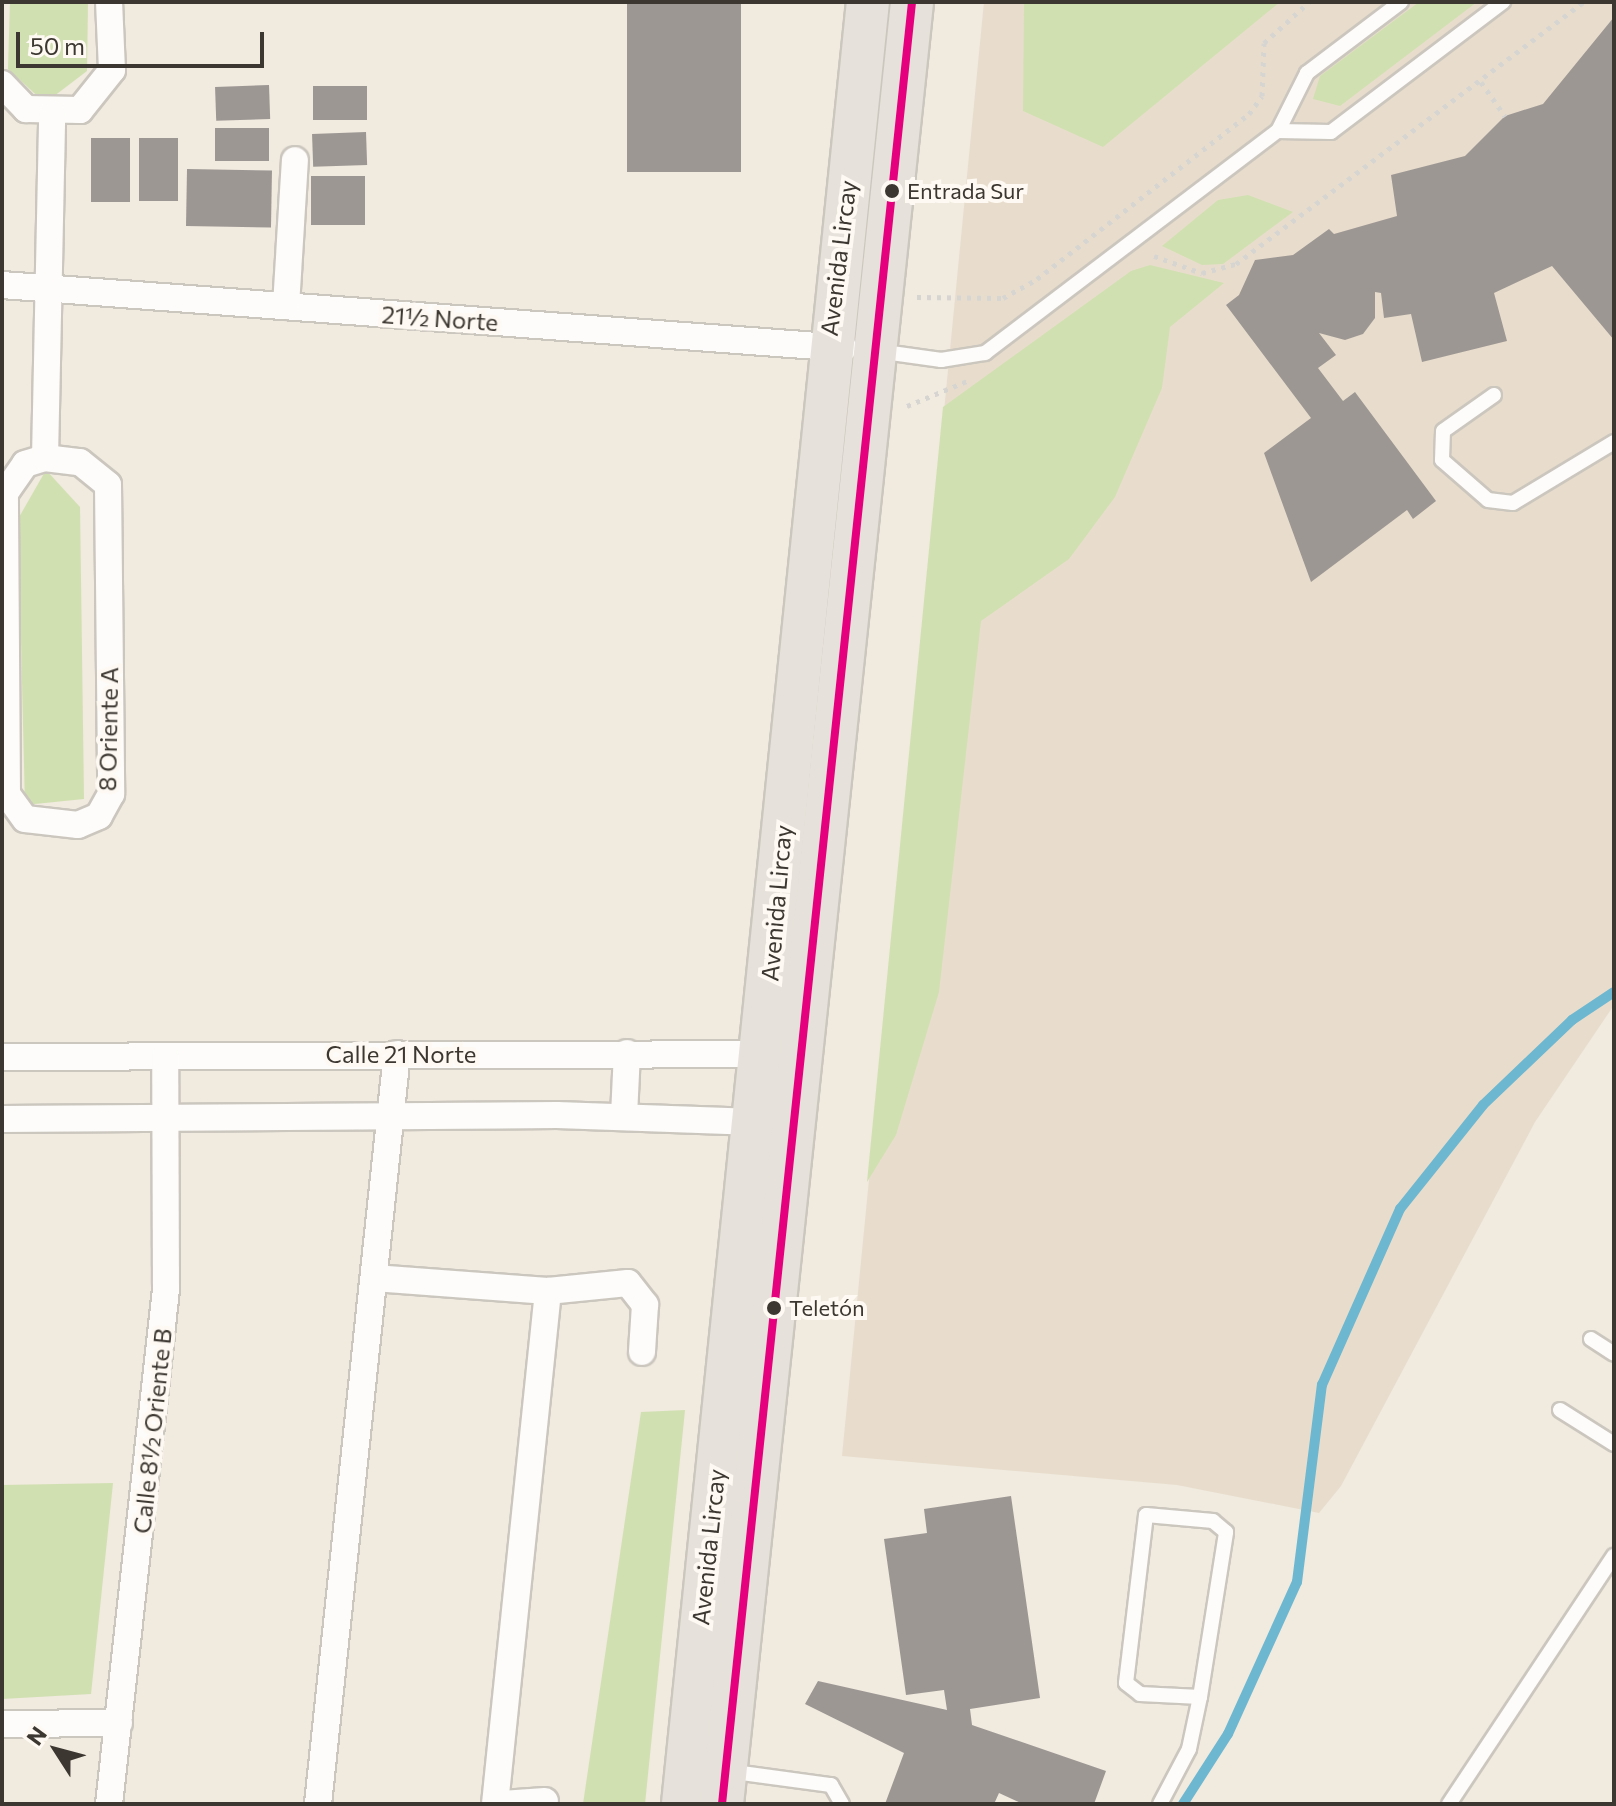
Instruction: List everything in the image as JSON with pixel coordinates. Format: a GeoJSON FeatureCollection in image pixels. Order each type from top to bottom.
{"type":"FeatureCollection","features":[{"type":"Feature","properties":{"kind":"main road","name":"Avenida Lircay"},"geometry":{"type":"LineString","coordinates":[[724,1788],[781,1054],[828,347],[868,2]]}},
{"type":"Feature","properties":{"kind":"main road","name":"Avenida Lircay"},"geometry":{"type":"LineString","coordinates":[[683,1804],[756,1122],[781,1054],[877,351],[912,2]]}},
{"type":"Feature","properties":{"kind":"street"},"geometry":{"type":"LineString","coordinates":[[2,84],[26,109],[52,113],[80,110],[100,93],[112,70],[109,2]]}},
{"type":"Feature","properties":{"kind":"street"},"geometry":{"type":"LineString","coordinates":[[45,458],[44,289],[52,113]]}},
{"type":"Feature","properties":{"kind":"street"},"geometry":{"type":"LineString","coordinates":[[286,306],[295,160]]}},
{"type":"Feature","properties":{"kind":"street","name":"21½ Norte"},"geometry":{"type":"LineString","coordinates":[[2,285],[877,351]]}},
{"type":"Feature","properties":{"kind":"street","name":"8 Oriente A"},"geometry":{"type":"LineString","coordinates":[[45,458],[80,462],[108,485],[111,794],[99,816],[78,825],[25,819],[7,794],[5,493],[25,464],[45,458]]}},
{"type":"Feature","properties":{"kind":"street"},"geometry":{"type":"LineString","coordinates":[[624,1116],[627,1053]]}},
{"type":"Feature","properties":{"kind":"street"},"geometry":{"type":"LineString","coordinates":[[318,1804],[397,1054]]}},
{"type":"Feature","properties":{"kind":"street","name":"Calle 21 Norte"},"geometry":{"type":"LineString","coordinates":[[2,1057],[781,1054]]}},
{"type":"Feature","properties":{"kind":"street","name":"Calle 8½ Oriente B"},"geometry":{"type":"LineString","coordinates":[[109,1804],[163,1338],[165,1056]]}},
{"type":"Feature","properties":{"kind":"street"},"geometry":{"type":"LineString","coordinates":[[2,1119],[624,1116],[756,1122]]}},
{"type":"Feature","properties":{"kind":"street"},"geometry":{"type":"LineString","coordinates":[[374,1278],[548,1291],[617,1280],[638,1289],[645,1305],[642,1352]]}},
{"type":"Feature","properties":{"kind":"street"},"geometry":{"type":"LineString","coordinates":[[495,1804],[548,1291]]}},
{"type":"Feature","properties":{"kind":"street"},"geometry":{"type":"LineString","coordinates":[[2,1724],[119,1723]]}},
{"type":"Feature","properties":{"kind":"street"},"geometry":{"type":"LineString","coordinates":[[502,1804],[545,1801]]}},
{"type":"Feature","properties":{"kind":"lane"},"geometry":{"type":"LineString","coordinates":[[877,351],[941,360],[985,353],[1278,131],[1307,73],[1401,2]]}},
{"type":"Feature","properties":{"kind":"lane"},"geometry":{"type":"LineString","coordinates":[[1278,131],[1331,132],[1503,2]]}},
{"type":"Feature","properties":{"kind":"lane"},"geometry":{"type":"LineString","coordinates":[[1494,395],[1443,431],[1442,460],[1488,500],[1513,503],[1614,442]]}},
{"type":"Feature","properties":{"kind":"lane"},"geometry":{"type":"LineString","coordinates":[[1591,1339],[1614,1354]]}},
{"type":"Feature","properties":{"kind":"lane"},"geometry":{"type":"LineString","coordinates":[[1560,1410],[1614,1444]]}},
{"type":"Feature","properties":{"kind":"lane"},"geometry":{"type":"LineString","coordinates":[[1160,1804],[1189,1749],[1200,1697],[1226,1532],[1213,1521],[1146,1515],[1126,1683],[1140,1694],[1200,1697]]}},
{"type":"Feature","properties":{"kind":"lane"},"geometry":{"type":"LineString","coordinates":[[1449,1804],[1614,1556]]}},
{"type":"Feature","properties":{"kind":"lane"},"geometry":{"type":"LineString","coordinates":[[724,1788],[831,1785],[842,1804]]}},
{"type":"Feature","properties":{"kind":"path"},"geometry":{"type":"LineString","coordinates":[[909,296],[1003,298],[1037,279],[1249,114],[1262,96],[1264,43],[1309,2]]}},
{"type":"Feature","properties":{"kind":"path"},"geometry":{"type":"LineString","coordinates":[[1145,258],[1157,255],[1202,273],[1236,264],[1584,2]]}},
{"type":"Feature","properties":{"kind":"path"},"geometry":{"type":"LineString","coordinates":[[1481,82],[1505,116]]}},
{"type":"Feature","properties":{"kind":"path"},"geometry":{"type":"LineString","coordinates":[[894,410],[955,390],[980,372]]}},
{"type":"Feature","properties":{"kind":"shaded area"},"geometry":{"type":"Polygon","coordinates":[[[984,2],[1614,2],[1614,1005],[1535,1122],[1341,1486],[1319,1513],[1177,1485],[842,1456],[984,2]]]}},
{"type":"Feature","properties":{"kind":"green space"},"geometry":{"type":"Polygon","coordinates":[[[10,2],[88,2],[87,71],[45,103],[8,69],[10,2]]]}},
{"type":"Feature","properties":{"kind":"green space"},"geometry":{"type":"Polygon","coordinates":[[[1024,2],[1280,2],[1103,147],[1023,111],[1024,2]]]}},
{"type":"Feature","properties":{"kind":"green space"},"geometry":{"type":"Polygon","coordinates":[[[1419,2],[1477,2],[1340,106],[1313,99],[1320,76],[1419,2]]]}},
{"type":"Feature","properties":{"kind":"green space"},"geometry":{"type":"Polygon","coordinates":[[[1248,195],[1293,212],[1223,264],[1202,265],[1162,246],[1218,200],[1248,195]]]}},
{"type":"Feature","properties":{"kind":"green space"},"geometry":{"type":"Polygon","coordinates":[[[1150,265],[1224,283],[1170,327],[1162,388],[1115,497],[1069,559],[981,621],[939,992],[896,1135],[867,1182],[943,407],[1131,271],[1150,265]]]}},
{"type":"Feature","properties":{"kind":"green space"},"geometry":{"type":"Polygon","coordinates":[[[46,470],[80,507],[84,799],[25,805],[18,519],[46,470]]]}},
{"type":"Feature","properties":{"kind":"green space"},"geometry":{"type":"Polygon","coordinates":[[[685,1410],[645,1804],[583,1804],[641,1412],[685,1410]]]}},
{"type":"Feature","properties":{"kind":"green space"},"geometry":{"type":"Polygon","coordinates":[[[113,1483],[91,1694],[2,1699],[2,1485],[113,1483]]]}},
{"type":"Feature","properties":{"kind":"building"},"geometry":{"type":"Polygon","coordinates":[[[627,2],[741,2],[741,172],[627,172],[627,2]]]}},
{"type":"Feature","properties":{"kind":"building"},"geometry":{"type":"Polygon","coordinates":[[[1614,17],[1614,340],[1552,266],[1494,293],[1507,341],[1422,362],[1411,314],[1384,318],[1381,293],[1375,292],[1375,318],[1363,334],[1345,340],[1319,333],[1336,355],[1318,368],[1343,401],[1355,392],[1436,501],[1413,519],[1407,510],[1311,582],[1264,453],[1311,418],[1226,305],[1239,295],[1255,260],[1293,255],[1329,229],[1334,234],[1397,216],[1391,175],[1465,156],[1505,116],[1543,104],[1614,17]]]}},
{"type":"Feature","properties":{"kind":"building"},"geometry":{"type":"Polygon","coordinates":[[[269,85],[270,119],[216,121],[215,87],[269,85]]]}},
{"type":"Feature","properties":{"kind":"building"},"geometry":{"type":"Polygon","coordinates":[[[313,86],[367,86],[367,120],[313,120],[313,86]]]}},
{"type":"Feature","properties":{"kind":"building"},"geometry":{"type":"Polygon","coordinates":[[[215,128],[269,128],[269,161],[215,161],[215,128]]]}},
{"type":"Feature","properties":{"kind":"building"},"geometry":{"type":"Polygon","coordinates":[[[366,132],[367,165],[313,167],[312,134],[366,132]]]}},
{"type":"Feature","properties":{"kind":"building"},"geometry":{"type":"Polygon","coordinates":[[[91,138],[130,138],[130,202],[91,202],[91,138]]]}},
{"type":"Feature","properties":{"kind":"building"},"geometry":{"type":"Polygon","coordinates":[[[139,138],[178,138],[178,201],[139,201],[139,138]]]}},
{"type":"Feature","properties":{"kind":"building"},"geometry":{"type":"Polygon","coordinates":[[[187,169],[272,170],[271,227],[186,226],[187,169]]]}},
{"type":"Feature","properties":{"kind":"building"},"geometry":{"type":"Polygon","coordinates":[[[311,176],[365,176],[365,225],[311,225],[311,176]]]}},
{"type":"Feature","properties":{"kind":"building"},"geometry":{"type":"Polygon","coordinates":[[[1011,1496],[1040,1698],[970,1709],[972,1725],[1106,1771],[1094,1804],[1023,1804],[999,1793],[994,1804],[885,1804],[904,1753],[805,1704],[818,1681],[947,1710],[944,1690],[906,1695],[884,1539],[927,1533],[924,1509],[1011,1496]]]}},
{"type":"Feature","properties":{"kind":"waterway"},"geometry":{"type":"LineString","coordinates":[[1183,1804],[1228,1734],[1297,1582],[1322,1385],[1400,1209],[1483,1105],[1572,1020],[1614,992]]}},
{"type":"Feature","properties":{"kind":"transit line"},"geometry":{"type":"LineString","coordinates":[[722,1804],[912,2]]}},
{"type":"Feature","properties":{"kind":"place","name":"Entrada Sur"},"geometry":{"type":"Point","coordinates":[892,191]}},
{"type":"Feature","properties":{"kind":"place","name":"Teletón"},"geometry":{"type":"Point","coordinates":[774,1308]}}]}
